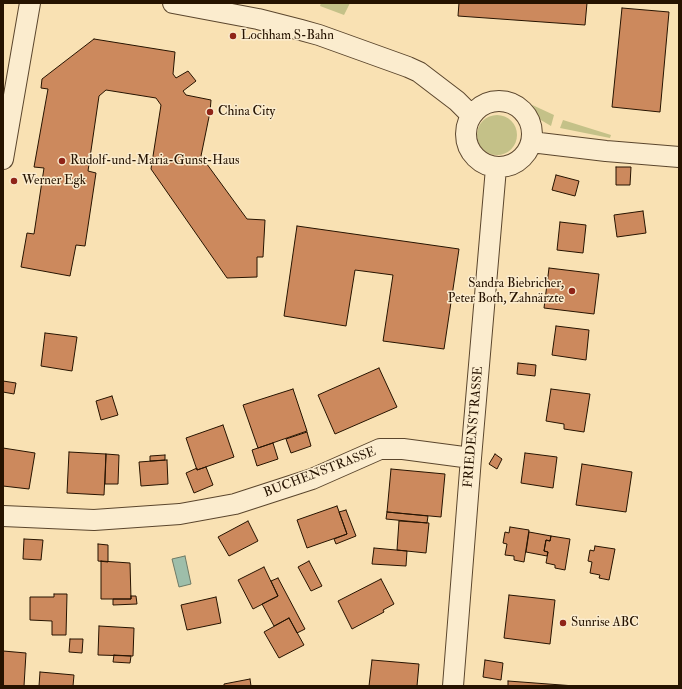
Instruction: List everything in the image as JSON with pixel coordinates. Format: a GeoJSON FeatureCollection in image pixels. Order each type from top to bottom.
{"type":"FeatureCollection","features":[{"type":"Feature","properties":{"kind":"street"},"geometry":{"type":"LineString","coordinates":[[3,159],[30,3]]}},
{"type":"Feature","properties":{"kind":"street"},"geometry":{"type":"LineString","coordinates":[[173,3],[258,19],[301,30],[408,67],[419,72],[457,101],[471,115]]}},
{"type":"Feature","properties":{"kind":"street"},"geometry":{"type":"LineString","coordinates":[[500,101],[515,106],[524,112],[532,131],[531,142],[524,156],[512,165],[496,168],[483,164],[472,155],[466,142],[466,128],[471,115],[484,104],[500,101]]}},
{"type":"Feature","properties":{"kind":"street"},"geometry":{"type":"LineString","coordinates":[[531,142],[606,151],[679,157]]}},
{"type":"Feature","properties":{"kind":"street","name":"FRIEDENSTRASSE"},"geometry":{"type":"LineString","coordinates":[[453,686],[496,168]]}},
{"type":"Feature","properties":{"kind":"street","name":"BUCHENSTRASSE"},"geometry":{"type":"LineString","coordinates":[[3,516],[94,520],[193,512],[236,504],[312,479],[380,449],[403,449],[471,458]]}},
{"type":"Feature","properties":{"kind":"shaded area"},"geometry":{"type":"Polygon","coordinates":[[[321,3],[350,3],[344,15],[320,6],[321,3]]]}},
{"type":"Feature","properties":{"kind":"shaded area"},"geometry":{"type":"Polygon","coordinates":[[[528,103],[554,115],[551,126],[534,116],[527,104],[528,103]]]}},
{"type":"Feature","properties":{"kind":"shaded area"},"geometry":{"type":"Polygon","coordinates":[[[501,115],[508,118],[514,124],[517,135],[516,143],[508,152],[501,155],[493,155],[486,152],[478,143],[477,131],[480,124],[489,116],[501,115]]]}},
{"type":"Feature","properties":{"kind":"shaded area"},"geometry":{"type":"Polygon","coordinates":[[[563,120],[611,135],[610,138],[560,128],[563,120]]]}},
{"type":"Feature","properties":{"kind":"shaded area"},"geometry":{"type":"Polygon","coordinates":[[[185,556],[191,584],[179,587],[172,559],[185,556]]]}},
{"type":"Feature","properties":{"kind":"building"},"geometry":{"type":"Polygon","coordinates":[[[459,3],[587,3],[585,25],[458,16],[459,3]]]}},
{"type":"Feature","properties":{"kind":"building"},"geometry":{"type":"Polygon","coordinates":[[[622,8],[669,12],[660,112],[612,107],[622,8]]]}},
{"type":"Feature","properties":{"kind":"building","name":"Rudolf-und-Maria-Gunst-Haus"},"geometry":{"type":"Polygon","coordinates":[[[94,39],[175,52],[173,74],[176,78],[188,71],[196,81],[183,91],[186,95],[211,100],[201,156],[247,219],[265,220],[263,257],[257,257],[257,277],[227,278],[151,169],[161,105],[156,98],[106,90],[99,96],[88,171],[96,173],[85,246],[76,245],[70,276],[21,267],[27,233],[34,234],[44,168],[34,167],[48,89],[41,88],[42,79],[94,39]]]}},
{"type":"Feature","properties":{"kind":"building"},"geometry":{"type":"Polygon","coordinates":[[[616,167],[631,167],[630,185],[616,185],[616,167]]]}},
{"type":"Feature","properties":{"kind":"building"},"geometry":{"type":"Polygon","coordinates":[[[556,175],[579,181],[575,196],[552,190],[556,175]]]}},
{"type":"Feature","properties":{"kind":"building"},"geometry":{"type":"Polygon","coordinates":[[[643,211],[646,233],[617,237],[614,215],[643,211]]]}},
{"type":"Feature","properties":{"kind":"building"},"geometry":{"type":"Polygon","coordinates":[[[560,222],[586,225],[583,253],[557,250],[560,222]]]}},
{"type":"Feature","properties":{"kind":"building"},"geometry":{"type":"Polygon","coordinates":[[[297,226],[459,249],[444,349],[383,341],[393,275],[355,270],[346,326],[284,316],[297,226]]]}},
{"type":"Feature","properties":{"kind":"building","name":"Sandra Biebricher, Peter Both, Zahnärzte"},"geometry":{"type":"Polygon","coordinates":[[[549,268],[599,274],[594,314],[544,308],[549,268]]]}},
{"type":"Feature","properties":{"kind":"building"},"geometry":{"type":"Polygon","coordinates":[[[556,326],[589,330],[586,360],[552,355],[556,326]]]}},
{"type":"Feature","properties":{"kind":"building"},"geometry":{"type":"Polygon","coordinates":[[[45,333],[77,337],[72,371],[41,366],[45,333]]]}},
{"type":"Feature","properties":{"kind":"building"},"geometry":{"type":"Polygon","coordinates":[[[518,363],[536,365],[535,376],[517,374],[518,363]]]}},
{"type":"Feature","properties":{"kind":"building"},"geometry":{"type":"Polygon","coordinates":[[[379,368],[397,407],[335,434],[318,395],[379,368]]]}},
{"type":"Feature","properties":{"kind":"building"},"geometry":{"type":"Polygon","coordinates":[[[3,381],[16,383],[14,394],[3,392],[3,381]]]}},
{"type":"Feature","properties":{"kind":"building"},"geometry":{"type":"Polygon","coordinates":[[[293,389],[307,431],[258,448],[243,405],[293,389]]]}},
{"type":"Feature","properties":{"kind":"building"},"geometry":{"type":"Polygon","coordinates":[[[551,389],[590,394],[584,432],[564,429],[564,424],[546,421],[551,389]]]}},
{"type":"Feature","properties":{"kind":"building"},"geometry":{"type":"Polygon","coordinates":[[[112,396],[118,415],[101,420],[96,401],[112,396]]]}},
{"type":"Feature","properties":{"kind":"building"},"geometry":{"type":"Polygon","coordinates":[[[223,425],[234,457],[197,470],[186,438],[223,425]]]}},
{"type":"Feature","properties":{"kind":"building"},"geometry":{"type":"Polygon","coordinates":[[[307,432],[311,446],[291,453],[286,439],[307,432]]]}},
{"type":"Feature","properties":{"kind":"building"},"geometry":{"type":"Polygon","coordinates":[[[273,443],[278,459],[257,466],[252,450],[273,443]]]}},
{"type":"Feature","properties":{"kind":"building"},"geometry":{"type":"Polygon","coordinates":[[[3,448],[35,453],[29,489],[3,486],[3,448]]]}},
{"type":"Feature","properties":{"kind":"building"},"geometry":{"type":"Polygon","coordinates":[[[69,452],[106,454],[104,495],[67,493],[69,452]]]}},
{"type":"Feature","properties":{"kind":"building"},"geometry":{"type":"Polygon","coordinates":[[[525,453],[557,457],[553,488],[521,483],[525,453]]]}},
{"type":"Feature","properties":{"kind":"building"},"geometry":{"type":"Polygon","coordinates":[[[106,454],[119,455],[118,484],[105,484],[106,454]]]}},
{"type":"Feature","properties":{"kind":"building"},"geometry":{"type":"Polygon","coordinates":[[[495,454],[502,459],[497,469],[489,464],[495,454]]]}},
{"type":"Feature","properties":{"kind":"building"},"geometry":{"type":"Polygon","coordinates":[[[165,455],[165,460],[150,461],[150,456],[165,455]]]}},
{"type":"Feature","properties":{"kind":"building"},"geometry":{"type":"Polygon","coordinates":[[[167,460],[168,484],[141,486],[139,462],[167,460]]]}},
{"type":"Feature","properties":{"kind":"building"},"geometry":{"type":"Polygon","coordinates":[[[582,464],[632,472],[626,512],[576,505],[582,464]]]}},
{"type":"Feature","properties":{"kind":"building"},"geometry":{"type":"Polygon","coordinates":[[[206,467],[213,485],[194,493],[186,473],[197,468],[197,470],[206,467]]]}},
{"type":"Feature","properties":{"kind":"building"},"geometry":{"type":"Polygon","coordinates":[[[391,469],[445,474],[441,517],[387,512],[391,469]]]}},
{"type":"Feature","properties":{"kind":"building"},"geometry":{"type":"Polygon","coordinates":[[[337,506],[347,534],[307,548],[297,520],[337,506]]]}},
{"type":"Feature","properties":{"kind":"building"},"geometry":{"type":"Polygon","coordinates":[[[346,510],[356,536],[336,544],[334,539],[347,534],[339,512],[346,510]]]}},
{"type":"Feature","properties":{"kind":"building"},"geometry":{"type":"Polygon","coordinates":[[[387,512],[428,516],[427,523],[386,519],[387,512]]]}},
{"type":"Feature","properties":{"kind":"building"},"geometry":{"type":"Polygon","coordinates":[[[248,521],[258,541],[229,556],[218,537],[248,521]]]}},
{"type":"Feature","properties":{"kind":"building"},"geometry":{"type":"Polygon","coordinates":[[[399,521],[429,523],[426,553],[397,550],[399,521]]]}},
{"type":"Feature","properties":{"kind":"building"},"geometry":{"type":"Polygon","coordinates":[[[510,527],[529,530],[524,562],[514,560],[514,556],[505,555],[507,544],[503,543],[505,532],[509,533],[510,527]]]}},
{"type":"Feature","properties":{"kind":"building"},"geometry":{"type":"Polygon","coordinates":[[[529,532],[551,536],[550,541],[546,540],[544,551],[548,552],[547,556],[526,552],[529,532]]]}},
{"type":"Feature","properties":{"kind":"building"},"geometry":{"type":"Polygon","coordinates":[[[551,536],[570,539],[565,570],[555,568],[555,565],[546,563],[548,552],[544,551],[546,540],[550,541],[551,536]]]}},
{"type":"Feature","properties":{"kind":"building"},"geometry":{"type":"Polygon","coordinates":[[[24,539],[43,540],[41,560],[23,559],[24,539]]]}},
{"type":"Feature","properties":{"kind":"building"},"geometry":{"type":"Polygon","coordinates":[[[98,544],[108,545],[108,562],[98,561],[98,544]]]}},
{"type":"Feature","properties":{"kind":"building"},"geometry":{"type":"Polygon","coordinates":[[[595,546],[615,549],[609,580],[599,578],[600,575],[590,573],[592,562],[588,561],[590,550],[594,551],[595,546]]]}},
{"type":"Feature","properties":{"kind":"building"},"geometry":{"type":"Polygon","coordinates":[[[374,548],[407,551],[406,566],[372,564],[374,548]]]}},
{"type":"Feature","properties":{"kind":"building"},"geometry":{"type":"Polygon","coordinates":[[[101,561],[130,563],[131,599],[101,599],[101,561]]]}},
{"type":"Feature","properties":{"kind":"building"},"geometry":{"type":"Polygon","coordinates":[[[309,561],[322,586],[311,591],[298,567],[309,561]]]}},
{"type":"Feature","properties":{"kind":"building"},"geometry":{"type":"Polygon","coordinates":[[[264,567],[278,596],[253,609],[238,580],[264,567]]]}},
{"type":"Feature","properties":{"kind":"building"},"geometry":{"type":"Polygon","coordinates":[[[278,578],[305,629],[297,633],[289,618],[274,626],[262,604],[278,596],[271,581],[278,578]]]}},
{"type":"Feature","properties":{"kind":"building"},"geometry":{"type":"Polygon","coordinates":[[[381,579],[394,604],[383,610],[384,612],[352,629],[338,601],[381,579]]]}},
{"type":"Feature","properties":{"kind":"building"},"geometry":{"type":"Polygon","coordinates":[[[54,594],[67,594],[66,635],[52,635],[52,621],[30,620],[30,597],[54,597],[54,594]]]}},
{"type":"Feature","properties":{"kind":"building"},"geometry":{"type":"Polygon","coordinates":[[[509,595],[555,600],[550,644],[504,638],[509,595]]]}},
{"type":"Feature","properties":{"kind":"building"},"geometry":{"type":"Polygon","coordinates":[[[131,596],[136,596],[137,604],[113,605],[113,599],[131,599],[131,596]]]}},
{"type":"Feature","properties":{"kind":"building"},"geometry":{"type":"Polygon","coordinates":[[[216,597],[221,623],[187,630],[181,605],[216,597]]]}},
{"type":"Feature","properties":{"kind":"building"},"geometry":{"type":"Polygon","coordinates":[[[289,618],[304,645],[279,658],[264,632],[289,618]]]}},
{"type":"Feature","properties":{"kind":"building"},"geometry":{"type":"Polygon","coordinates":[[[99,626],[134,628],[133,656],[98,655],[99,626]]]}},
{"type":"Feature","properties":{"kind":"building"},"geometry":{"type":"Polygon","coordinates":[[[70,639],[83,639],[82,653],[69,652],[70,639]]]}},
{"type":"Feature","properties":{"kind":"building"},"geometry":{"type":"Polygon","coordinates":[[[3,651],[26,653],[24,686],[3,686],[3,651]]]}},
{"type":"Feature","properties":{"kind":"building"},"geometry":{"type":"Polygon","coordinates":[[[114,655],[131,656],[130,663],[113,662],[114,655]]]}},
{"type":"Feature","properties":{"kind":"building"},"geometry":{"type":"Polygon","coordinates":[[[372,660],[419,664],[417,686],[369,686],[372,660]]]}},
{"type":"Feature","properties":{"kind":"building"},"geometry":{"type":"Polygon","coordinates":[[[485,660],[503,663],[501,680],[483,677],[485,660]]]}},
{"type":"Feature","properties":{"kind":"building"},"geometry":{"type":"Polygon","coordinates":[[[40,672],[74,675],[73,686],[39,686],[40,672]]]}},
{"type":"Feature","properties":{"kind":"building"},"geometry":{"type":"Polygon","coordinates":[[[250,679],[251,686],[224,686],[224,684],[250,679]]]}},
{"type":"Feature","properties":{"kind":"building"},"geometry":{"type":"Polygon","coordinates":[[[508,681],[575,686],[508,686],[508,681]]]}},
{"type":"Feature","properties":{"kind":"place","name":"Lochham S-Bahn"},"geometry":{"type":"Point","coordinates":[233,36]}},
{"type":"Feature","properties":{"kind":"place","name":"China City"},"geometry":{"type":"Point","coordinates":[210,112]}},
{"type":"Feature","properties":{"kind":"place","name":"Rudolf-und-Maria-Gunst-Haus"},"geometry":{"type":"Point","coordinates":[62,161]}},
{"type":"Feature","properties":{"kind":"place","name":"Werner Egk"},"geometry":{"type":"Point","coordinates":[14,181]}},
{"type":"Feature","properties":{"kind":"place","name":"Sandra Biebricher, Peter Both, Zahnärzte"},"geometry":{"type":"Point","coordinates":[572,291]}},
{"type":"Feature","properties":{"kind":"place","name":"Sunrise ABC"},"geometry":{"type":"Point","coordinates":[563,623]}}]}
